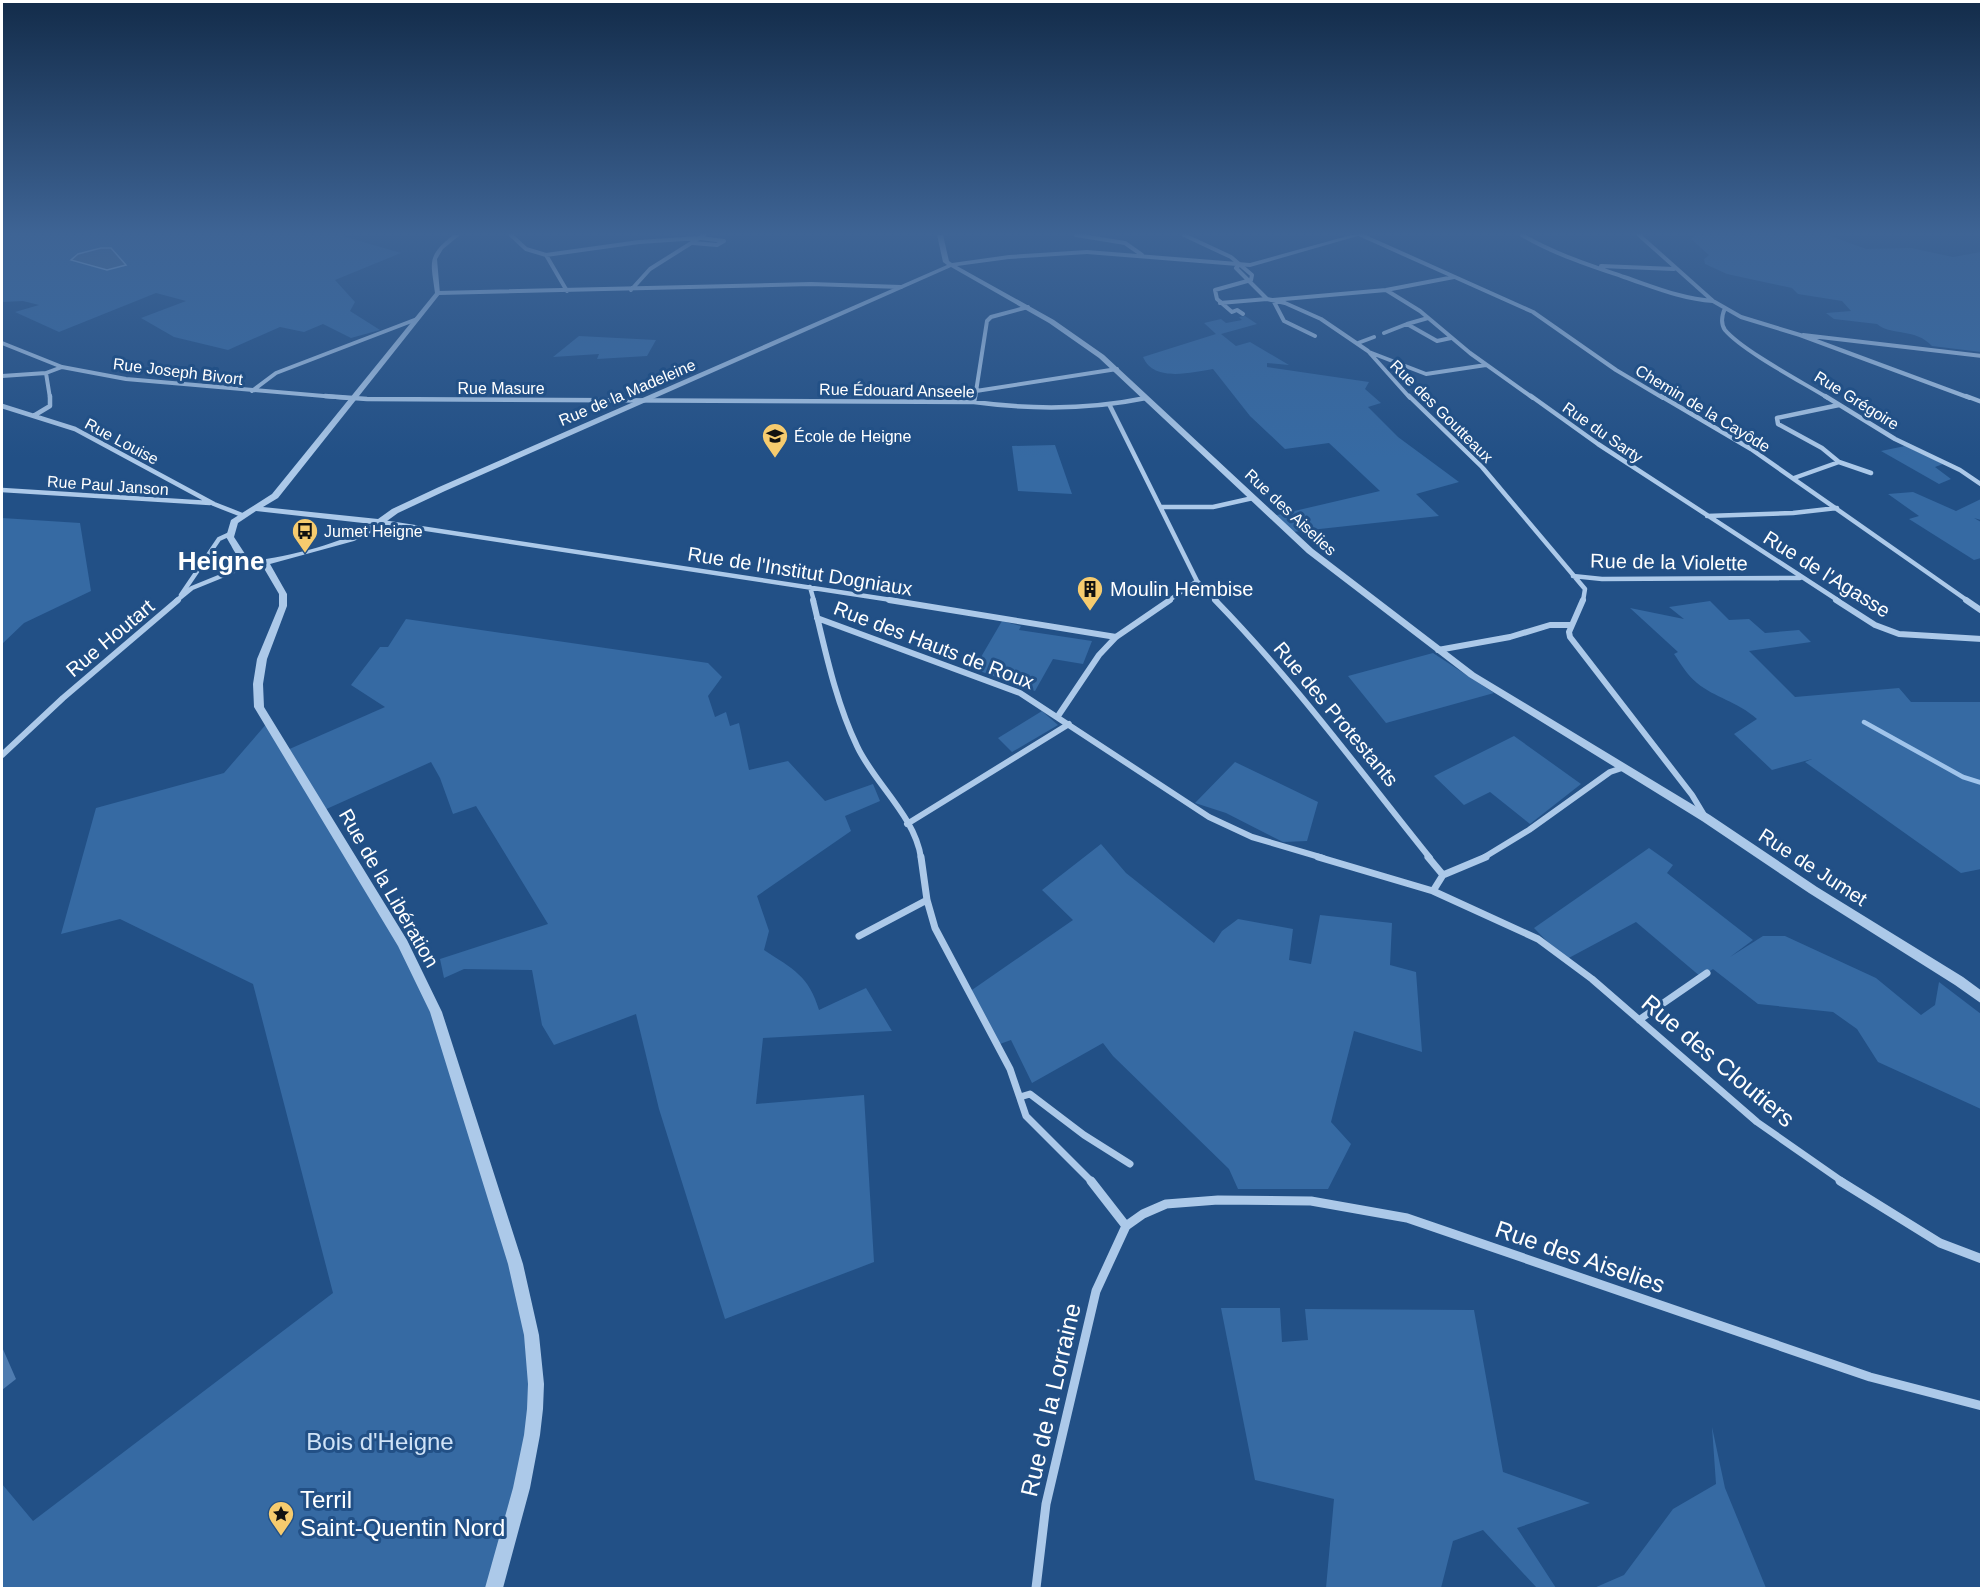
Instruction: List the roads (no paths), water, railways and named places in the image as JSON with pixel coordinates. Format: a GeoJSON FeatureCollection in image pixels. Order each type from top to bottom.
{"type":"FeatureCollection","features":[{"type":"Feature","properties":{"kind":"street"},"geometry":{"type":"LineString","coordinates":[[179,599],[219,539],[230,534],[234,522],[242,515],[275,496],[425,309]]}},
{"type":"Feature","properties":{"kind":"street","name":"Rue de la Madeleine"},"geometry":{"type":"LineString","coordinates":[[251,564],[265,563],[351,538],[381,522],[395,511],[434,493],[851,309]]}},
{"type":"Feature","properties":{"kind":"street"},"geometry":{"type":"LineString","coordinates":[[974,402],[987,321],[1021,309]]}},
{"type":"Feature","properties":{"kind":"street","name":"Rue des Aiselies"},"geometry":{"type":"LineString","coordinates":[[1031,309],[1118,369],[1146,398],[1338,575],[1438,650],[1622,768]]}},
{"type":"Feature","properties":{"kind":"street"},"geometry":{"type":"LineString","coordinates":[[1228,309],[1232,312],[1237,310],[1243,314]]}},
{"type":"Feature","properties":{"kind":"street"},"geometry":{"type":"LineString","coordinates":[[1276,309],[1284,321],[1315,336]]}},
{"type":"Feature","properties":{"kind":"street","name":"Rue des Goutteaux"},"geometry":{"type":"LineString","coordinates":[[1294,309],[1320,319],[1368,351],[1393,381],[1482,467],[1585,589],[1582,605],[1572,625]]}},
{"type":"Feature","properties":{"kind":"street","name":"Rue du Sarty"},"geometry":{"type":"LineString","coordinates":[[1415,309],[1486,365],[1707,516]]}},
{"type":"Feature","properties":{"kind":"street","name":"Chemin de la Cayôde"},"geometry":{"type":"LineString","coordinates":[[1527,309],[1616,370],[1732,437],[1794,478],[1982,611]]}},
{"type":"Feature","properties":{"kind":"street","name":"Rue Grégoire"},"geometry":{"type":"LineString","coordinates":[[1724,309],[1720,317],[1724,329],[1754,352],[1810,384],[1839,405],[1895,439],[1960,470],[1982,485]]}},
{"type":"Feature","properties":{"kind":"street"},"geometry":{"type":"LineString","coordinates":[[1728,309],[1760,324],[1800,335],[1982,402]]}},
{"type":"Feature","properties":{"kind":"street"},"geometry":{"type":"LineString","coordinates":[[1384,333],[1428,318]]}},
{"type":"Feature","properties":{"kind":"street"},"geometry":{"type":"LineString","coordinates":[[251,392],[276,373],[417,319]]}},
{"type":"Feature","properties":{"kind":"street"},"geometry":{"type":"LineString","coordinates":[[1407,324],[1437,341],[1451,338]]}},
{"type":"Feature","properties":{"kind":"street"},"geometry":{"type":"LineString","coordinates":[[1800,335],[1982,356]]}},
{"type":"Feature","properties":{"kind":"street"},"geometry":{"type":"LineString","coordinates":[[1358,343],[1374,337]]}},
{"type":"Feature","properties":{"kind":"street","name":"Rue Joseph Bivort"},"geometry":{"type":"LineString","coordinates":[[2,343],[62,367],[126,378],[251,392],[356,397]]}},
{"type":"Feature","properties":{"kind":"street"},"geometry":{"type":"LineString","coordinates":[[1368,351],[1426,374],[1486,365]]}},
{"type":"Feature","properties":{"kind":"street"},"geometry":{"type":"LineString","coordinates":[[2,376],[46,373],[62,367]]}},
{"type":"Feature","properties":{"kind":"street"},"geometry":{"type":"LineString","coordinates":[[976,392],[1118,369]]}},
{"type":"Feature","properties":{"kind":"street"},"geometry":{"type":"LineString","coordinates":[[35,416],[50,406],[49,380],[46,373]]}},
{"type":"Feature","properties":{"kind":"street","name":"Rue Masure"},"geometry":{"type":"LineString","coordinates":[[356,397],[645,400]]}},
{"type":"Feature","properties":{"kind":"street","name":"Rue Édouard Anseele"},"geometry":{"type":"LineString","coordinates":[[645,400],[974,402],[1038,411],[1110,406],[1146,398]]}},
{"type":"Feature","properties":{"kind":"street"},"geometry":{"type":"LineString","coordinates":[[1839,405],[1777,417],[1778,424],[1822,448],[1839,462],[1871,473]]}},
{"type":"Feature","properties":{"kind":"street","name":"Rue Louise"},"geometry":{"type":"LineString","coordinates":[[2,406],[75,429],[214,504],[242,515]]}},
{"type":"Feature","properties":{"kind":"street","name":"Rue des Protestants"},"geometry":{"type":"LineString","coordinates":[[1110,406],[1197,581],[1247,633],[1321,721],[1443,875]]}},
{"type":"Feature","properties":{"kind":"street"},"geometry":{"type":"LineString","coordinates":[[1794,478],[1839,462]]}},
{"type":"Feature","properties":{"kind":"street","name":"Rue Paul Janson"},"geometry":{"type":"LineString","coordinates":[[2,490],[214,504]]}},
{"type":"Feature","properties":{"kind":"street"},"geometry":{"type":"LineString","coordinates":[[1162,507],[1213,507],[1253,498]]}},
{"type":"Feature","properties":{"kind":"street"},"geometry":{"type":"LineString","coordinates":[[256,508],[381,522]]}},
{"type":"Feature","properties":{"kind":"street"},"geometry":{"type":"LineString","coordinates":[[1707,516],[1793,513],[1838,508]]}},
{"type":"Feature","properties":{"kind":"street","name":"Rue de l'Agasse"},"geometry":{"type":"LineString","coordinates":[[1707,516],[1875,625],[1899,634],[1982,639]]}},
{"type":"Feature","properties":{"kind":"street"},"geometry":{"type":"LineString","coordinates":[[351,538],[361,532],[362,521]]}},
{"type":"Feature","properties":{"kind":"street","name":"Rue de l'Institut Dogniaux"},"geometry":{"type":"LineString","coordinates":[[381,522],[810,587],[1116,637]]}},
{"type":"Feature","properties":{"kind":"street"},"geometry":{"type":"LineString","coordinates":[[230,534],[244,559],[251,564]]}},
{"type":"Feature","properties":{"kind":"street","name":"Rue de la Libération"},"geometry":{"type":"LineString","coordinates":[[265,563],[283,594],[283,606],[262,659],[258,684],[260,707],[403,943],[436,1012],[517,1261],[530,1316],[536,1386],[531,1432],[517,1505],[494,1588]]}},
{"type":"Feature","properties":{"kind":"street","name":"Rue Houtart"},"geometry":{"type":"LineString","coordinates":[[2,755],[63,698],[192,588],[251,564]]}},
{"type":"Feature","properties":{"kind":"street","name":"Rue de la Violette"},"geometry":{"type":"LineString","coordinates":[[1573,576],[1602,579],[1801,578]]}},
{"type":"Feature","properties":{"kind":"street"},"geometry":{"type":"LineString","coordinates":[[1058,716],[1099,655],[1116,637],[1197,581]]}},
{"type":"Feature","properties":{"kind":"street"},"geometry":{"type":"LineString","coordinates":[[810,587],[833,681],[859,750],[907,824],[920,852],[927,900],[935,928],[1010,1069],[1026,1116],[1088,1177],[1126,1226]]}},
{"type":"Feature","properties":{"kind":"street","name":"Rue des Hauts de Roux"},"geometry":{"type":"LineString","coordinates":[[818,618],[1020,693],[1069,724]]}},
{"type":"Feature","properties":{"kind":"street"},"geometry":{"type":"LineString","coordinates":[[1438,650],[1510,637],[1550,625],[1572,625],[1569,632],[1576,646],[1692,795],[1706,818]]}},
{"type":"Feature","properties":{"kind":"street"},"geometry":{"type":"LineString","coordinates":[[1974,639],[1982,647]]}},
{"type":"Feature","properties":{"kind":"street"},"geometry":{"type":"LineString","coordinates":[[907,824],[1069,724]]}},
{"type":"Feature","properties":{"kind":"street","name":"Rue des Cloutiers"},"geometry":{"type":"LineString","coordinates":[[1069,724],[1209,817],[1252,837],[1433,891],[1538,939],[1592,980],[1757,1122],[1832,1176],[1940,1243],[1982,1259]]}},
{"type":"Feature","properties":{"kind":"street"},"geometry":{"type":"LineString","coordinates":[[1433,891],[1443,875],[1461,869],[1541,822],[1610,772],[1622,768]]}},
{"type":"Feature","properties":{"kind":"street","name":"Rue de Jumet"},"geometry":{"type":"LineString","coordinates":[[1622,768],[1706,818],[1813,890],[1959,981],[1982,999]]}},
{"type":"Feature","properties":{"kind":"street"},"geometry":{"type":"LineString","coordinates":[[859,936],[927,900]]}},
{"type":"Feature","properties":{"kind":"street"},"geometry":{"type":"LineString","coordinates":[[1639,1020],[1707,973]]}},
{"type":"Feature","properties":{"kind":"street"},"geometry":{"type":"LineString","coordinates":[[1020,1097],[1030,1094],[1084,1135],[1130,1164]]}},
{"type":"Feature","properties":{"kind":"street","name":"Rue des Aiselies"},"geometry":{"type":"LineString","coordinates":[[1126,1226],[1166,1204],[1218,1200],[1311,1201],[1407,1218],[1870,1377],[1982,1406]]}},
{"type":"Feature","properties":{"kind":"street","name":"Rue de la Lorraine"},"geometry":{"type":"LineString","coordinates":[[1036,1588],[1046,1504],[1096,1291],[1126,1226]]}},
{"type":"Feature","properties":{"kind":"waterway"},"geometry":{"type":"LineString","coordinates":[[1864,722],[1963,777],[1982,783]]}},
{"type":"Feature","properties":{"kind":"place","name":"École de Heigne"},"geometry":{"type":"Point","coordinates":[775,459]}},
{"type":"Feature","properties":{"kind":"place","name":"Jumet Heigne"},"geometry":{"type":"Point","coordinates":[305,554]}},
{"type":"Feature","properties":{"kind":"place","name":"Moulin Hembise"},"geometry":{"type":"Point","coordinates":[1090,612]}},
{"type":"Feature","properties":{"kind":"place","name":"Terril Saint-Quentin Nord"},"geometry":{"type":"Point","coordinates":[281,1537]}},
{"type":"Feature","properties":{"kind":"district","name":"Heigne"},"geometry":{"type":"Point","coordinates":[221,561]}},
{"type":"Feature","properties":{"kind":"park label","name":"Bois d'Heigne"},"geometry":{"type":"Point","coordinates":[380,1442]}}]}
